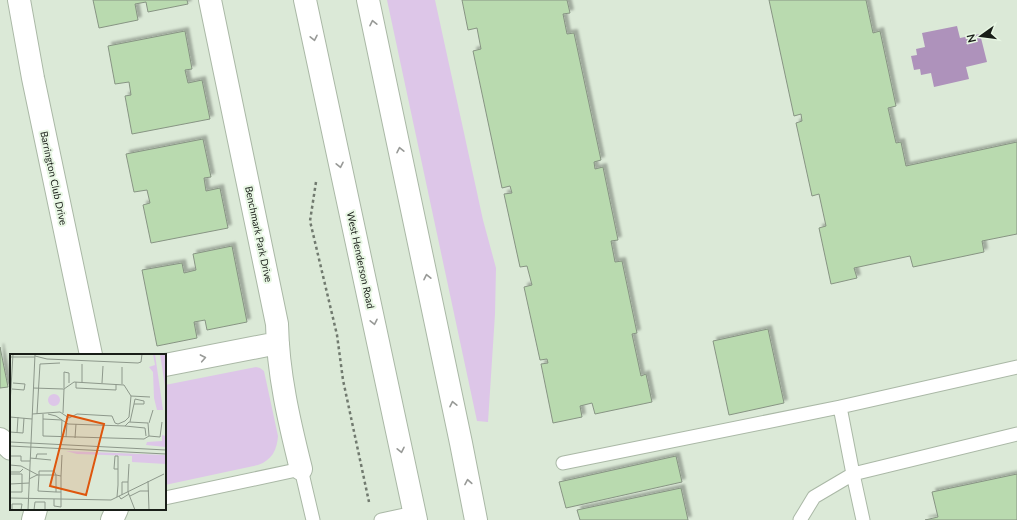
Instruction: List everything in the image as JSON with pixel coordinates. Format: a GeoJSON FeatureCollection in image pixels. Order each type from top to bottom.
{"type":"FeatureCollection","features":[{"type":"Feature","properties":{"kind":"main road","name":"Barrington Club Drive"},"geometry":{"type":"LineString","coordinates":[[19,0],[91,354]]}},
{"type":"Feature","properties":{"kind":"main road","name":"Benchmark Park Drive"},"geometry":{"type":"LineString","coordinates":[[210,0],[277,324],[281,380],[301,469]]}},
{"type":"Feature","properties":{"kind":"main road","name":"West Henderson Road"},"geometry":{"type":"LineString","coordinates":[[305,0],[415,516]]}},
{"type":"Feature","properties":{"kind":"main road"},"geometry":{"type":"LineString","coordinates":[[368,0],[476,520]]}},
{"type":"Feature","properties":{"kind":"main road"},"geometry":{"type":"LineString","coordinates":[[166,365],[278,343]]}},
{"type":"Feature","properties":{"kind":"main road"},"geometry":{"type":"LineString","coordinates":[[0,439],[10,448]]}},
{"type":"Feature","properties":{"kind":"main road"},"geometry":{"type":"LineString","coordinates":[[33,520],[36,510]]}},
{"type":"Feature","properties":{"kind":"main road"},"geometry":{"type":"LineString","coordinates":[[112,520],[117,510]]}},
{"type":"Feature","properties":{"kind":"lane"},"geometry":{"type":"LineString","coordinates":[[563,463],[840,406],[1017,367]]}},
{"type":"Feature","properties":{"kind":"lane"},"geometry":{"type":"LineString","coordinates":[[840,406],[863,520]]}},
{"type":"Feature","properties":{"kind":"lane"},"geometry":{"type":"LineString","coordinates":[[800,520],[814,496],[853,474],[1017,434]]}},
{"type":"Feature","properties":{"kind":"lane"},"geometry":{"type":"LineString","coordinates":[[166,498],[301,469],[314,520]]}},
{"type":"Feature","properties":{"kind":"lane"},"geometry":{"type":"LineString","coordinates":[[381,520],[415,516]]}},
{"type":"Feature","properties":{"kind":"path"},"geometry":{"type":"LineString","coordinates":[[316,181],[310,221],[337,335],[343,380],[370,504]]}},
{"type":"Feature","properties":{"kind":"shaded area"},"geometry":{"type":"Polygon","coordinates":[[[387,0],[435,0],[483,220],[496,268],[495,314],[488,422],[477,421],[387,0]]]}},
{"type":"Feature","properties":{"kind":"shaded area"},"geometry":{"type":"Polygon","coordinates":[[[957,26],[960,38],[980,34],[987,62],[966,67],[969,79],[934,87],[931,73],[921,75],[920,69],[914,70],[911,56],[917,55],[916,49],[925,47],[922,33],[957,26]]]}},
{"type":"Feature","properties":{"kind":"shaded area"},"geometry":{"type":"Polygon","coordinates":[[[256,367],[260,368],[264,371],[278,436],[273,454],[263,463],[258,465],[166,485],[166,385],[256,367]]]}},
{"type":"Feature","properties":{"kind":"building"},"geometry":{"type":"Polygon","coordinates":[[[93,0],[187,0],[188,4],[148,12],[146,2],[135,4],[138,20],[99,28],[93,0]]]}},
{"type":"Feature","properties":{"kind":"building"},"geometry":{"type":"Polygon","coordinates":[[[462,0],[567,0],[570,13],[563,14],[567,34],[574,33],[601,160],[594,162],[595,169],[603,167],[618,240],[611,241],[615,262],[622,261],[637,333],[632,334],[641,376],[646,374],[652,402],[595,414],[592,403],[580,406],[582,417],[553,423],[541,364],[548,363],[547,359],[540,360],[524,287],[532,285],[527,266],[520,267],[504,194],[512,193],[510,186],[502,188],[473,51],[481,49],[477,28],[468,30],[462,0]]]}},
{"type":"Feature","properties":{"kind":"building"},"geometry":{"type":"Polygon","coordinates":[[[769,0],[866,0],[873,33],[880,31],[896,106],[888,108],[896,143],[901,142],[906,166],[1017,142],[1017,234],[982,241],[984,252],[913,267],[910,256],[854,268],[857,278],[831,284],[819,228],[826,226],[819,194],[812,196],[796,123],[802,121],[801,114],[794,116],[769,0]]]}},
{"type":"Feature","properties":{"kind":"building"},"geometry":{"type":"Polygon","coordinates":[[[185,31],[192,69],[185,70],[188,83],[202,80],[210,119],[132,134],[125,96],[131,95],[129,82],[115,84],[108,46],[185,31]]]}},
{"type":"Feature","properties":{"kind":"building"},"geometry":{"type":"Polygon","coordinates":[[[203,139],[211,177],[204,178],[206,191],[220,188],[228,228],[151,243],[143,205],[150,203],[147,190],[134,192],[126,154],[203,139]]]}},
{"type":"Feature","properties":{"kind":"building"},"geometry":{"type":"Polygon","coordinates":[[[232,246],[247,322],[207,330],[205,320],[194,322],[197,338],[157,346],[142,270],[182,263],[184,273],[196,270],[193,254],[232,246]]]}},
{"type":"Feature","properties":{"kind":"building"},"geometry":{"type":"Polygon","coordinates":[[[768,329],[784,403],[729,415],[713,341],[768,329]]]}},
{"type":"Feature","properties":{"kind":"building"},"geometry":{"type":"Polygon","coordinates":[[[0,347],[8,387],[0,388],[0,347]]]}},
{"type":"Feature","properties":{"kind":"building"},"geometry":{"type":"Polygon","coordinates":[[[676,456],[682,482],[566,508],[559,482],[676,456]]]}},
{"type":"Feature","properties":{"kind":"building"},"geometry":{"type":"Polygon","coordinates":[[[1017,474],[1017,520],[925,520],[938,517],[932,492],[1017,474]]]}},
{"type":"Feature","properties":{"kind":"building"},"geometry":{"type":"Polygon","coordinates":[[[681,488],[688,520],[580,520],[577,510],[681,488]]]}}]}
